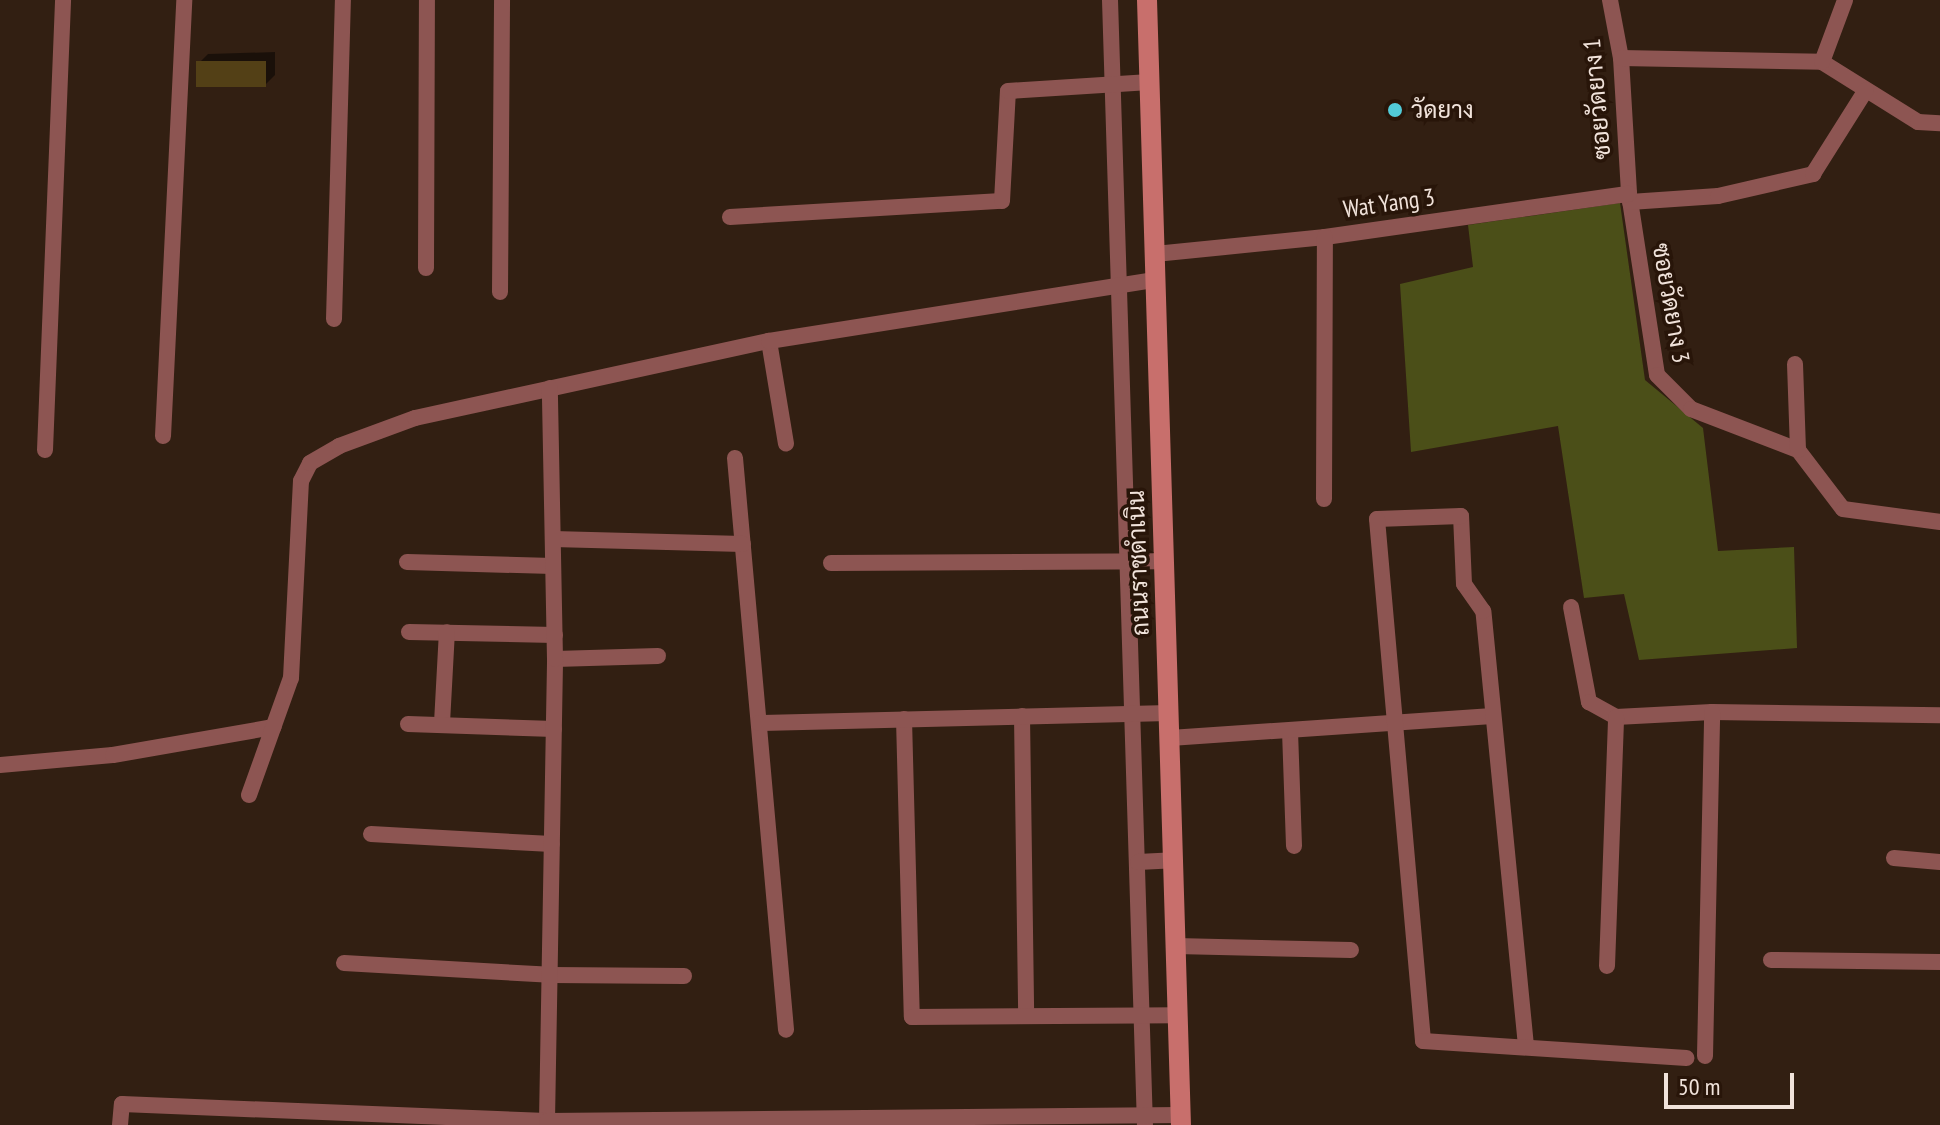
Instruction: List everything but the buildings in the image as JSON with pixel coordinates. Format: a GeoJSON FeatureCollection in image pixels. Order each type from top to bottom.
{"type":"FeatureCollection","features":[{"type":"Feature","properties":{"kind":"main road","name":"ถนนราชดำเนิน"},"geometry":{"type":"LineString","coordinates":[[1147,0],[1181,1120]]}},
{"type":"Feature","properties":{"kind":"street"},"geometry":{"type":"LineString","coordinates":[[45,450],[63,0]]}},
{"type":"Feature","properties":{"kind":"street"},"geometry":{"type":"LineString","coordinates":[[163,436],[184,0]]}},
{"type":"Feature","properties":{"kind":"street"},"geometry":{"type":"LineString","coordinates":[[334,319],[343,0]]}},
{"type":"Feature","properties":{"kind":"street"},"geometry":{"type":"LineString","coordinates":[[426,268],[427,0]]}},
{"type":"Feature","properties":{"kind":"street"},"geometry":{"type":"LineString","coordinates":[[500,292],[502,0]]}},
{"type":"Feature","properties":{"kind":"street"},"geometry":{"type":"LineString","coordinates":[[1110,0],[1117,286],[1136,714],[1140,1015],[1145,1120]]}},
{"type":"Feature","properties":{"kind":"street","name":"ซอยวัดยาง 1"},"geometry":{"type":"LineString","coordinates":[[1610,0],[1621,58],[1629,198]]}},
{"type":"Feature","properties":{"kind":"street"},"geometry":{"type":"LineString","coordinates":[[1822,62],[1845,0]]}},
{"type":"Feature","properties":{"kind":"street"},"geometry":{"type":"LineString","coordinates":[[1621,58],[1822,62],[1918,122],[1940,123]]}},
{"type":"Feature","properties":{"kind":"street"},"geometry":{"type":"LineString","coordinates":[[730,217],[1002,201],[1008,91],[1150,82]]}},
{"type":"Feature","properties":{"kind":"street","name":"Wat Yang 3"},"geometry":{"type":"LineString","coordinates":[[1155,254],[1325,237],[1629,198],[1718,196],[1813,174],[1866,90]]}},
{"type":"Feature","properties":{"kind":"street","name":"ซอยวัดยาง 3"},"geometry":{"type":"LineString","coordinates":[[1629,198],[1657,375],[1691,409],[1798,450]]}},
{"type":"Feature","properties":{"kind":"street"},"geometry":{"type":"LineString","coordinates":[[1324,499],[1325,237]]}},
{"type":"Feature","properties":{"kind":"street"},"geometry":{"type":"LineString","coordinates":[[249,795],[291,678],[301,481],[310,463],[339,446],[415,418],[769,341],[1156,280]]}},
{"type":"Feature","properties":{"kind":"street"},"geometry":{"type":"LineString","coordinates":[[769,341],[786,444]]}},
{"type":"Feature","properties":{"kind":"street"},"geometry":{"type":"LineString","coordinates":[[1795,364],[1798,450],[1843,509],[1940,522]]}},
{"type":"Feature","properties":{"kind":"street"},"geometry":{"type":"LineString","coordinates":[[547,1121],[555,659],[550,388]]}},
{"type":"Feature","properties":{"kind":"street"},"geometry":{"type":"LineString","coordinates":[[735,458],[786,1030]]}},
{"type":"Feature","properties":{"kind":"street"},"geometry":{"type":"LineString","coordinates":[[1526,1046],[1483,611],[1464,584],[1461,516],[1377,519],[1423,1041],[1686,1058]]}},
{"type":"Feature","properties":{"kind":"street"},"geometry":{"type":"LineString","coordinates":[[553,539],[743,544]]}},
{"type":"Feature","properties":{"kind":"street"},"geometry":{"type":"LineString","coordinates":[[831,563],[1164,561]]}},
{"type":"Feature","properties":{"kind":"street"},"geometry":{"type":"LineString","coordinates":[[407,562],[553,566]]}},
{"type":"Feature","properties":{"kind":"street"},"geometry":{"type":"LineString","coordinates":[[1571,607],[1589,702],[1616,717],[1712,712],[1940,715]]}},
{"type":"Feature","properties":{"kind":"street"},"geometry":{"type":"LineString","coordinates":[[409,632],[555,635]]}},
{"type":"Feature","properties":{"kind":"street"},"geometry":{"type":"LineString","coordinates":[[442,723],[447,632]]}},
{"type":"Feature","properties":{"kind":"street"},"geometry":{"type":"LineString","coordinates":[[555,659],[658,656]]}},
{"type":"Feature","properties":{"kind":"street"},"geometry":{"type":"LineString","coordinates":[[1705,1056],[1712,712]]}},
{"type":"Feature","properties":{"kind":"street"},"geometry":{"type":"LineString","coordinates":[[759,723],[1169,713]]}},
{"type":"Feature","properties":{"kind":"street"},"geometry":{"type":"LineString","coordinates":[[1022,716],[1026,1015]]}},
{"type":"Feature","properties":{"kind":"street"},"geometry":{"type":"LineString","coordinates":[[1170,738],[1492,716]]}},
{"type":"Feature","properties":{"kind":"street"},"geometry":{"type":"LineString","coordinates":[[1607,966],[1616,717]]}},
{"type":"Feature","properties":{"kind":"street"},"geometry":{"type":"LineString","coordinates":[[904,719],[912,1017],[1178,1015]]}},
{"type":"Feature","properties":{"kind":"street"},"geometry":{"type":"LineString","coordinates":[[408,724],[554,729]]}},
{"type":"Feature","properties":{"kind":"street"},"geometry":{"type":"LineString","coordinates":[[0,765],[145,751],[274,727]]}},
{"type":"Feature","properties":{"kind":"street"},"geometry":{"type":"LineString","coordinates":[[1290,731],[1294,846]]}},
{"type":"Feature","properties":{"kind":"street"},"geometry":{"type":"LineString","coordinates":[[371,834],[552,844]]}},
{"type":"Feature","properties":{"kind":"street"},"geometry":{"type":"LineString","coordinates":[[1894,858],[1940,862]]}},
{"type":"Feature","properties":{"kind":"street"},"geometry":{"type":"LineString","coordinates":[[1138,862],[1173,860]]}},
{"type":"Feature","properties":{"kind":"street"},"geometry":{"type":"LineString","coordinates":[[1176,946],[1351,950]]}},
{"type":"Feature","properties":{"kind":"street"},"geometry":{"type":"LineString","coordinates":[[1771,960],[1940,962]]}},
{"type":"Feature","properties":{"kind":"street"},"geometry":{"type":"LineString","coordinates":[[344,963],[550,975],[684,976]]}},
{"type":"Feature","properties":{"kind":"street"},"geometry":{"type":"LineString","coordinates":[[120,1125],[122,1104],[547,1121],[1181,1120]]}},
{"type":"Feature","properties":{"kind":"green space"},"geometry":{"type":"Polygon","coordinates":[[[1620,203],[1645,380],[1703,428],[1718,551],[1794,547],[1797,648],[1639,660],[1624,594],[1584,598],[1558,426],[1411,452],[1400,284],[1473,267],[1468,225],[1620,203]]]}},
{"type":"Feature","properties":{"kind":"place","name":"วัดยาง"},"geometry":{"type":"Point","coordinates":[1395,110]}}]}
